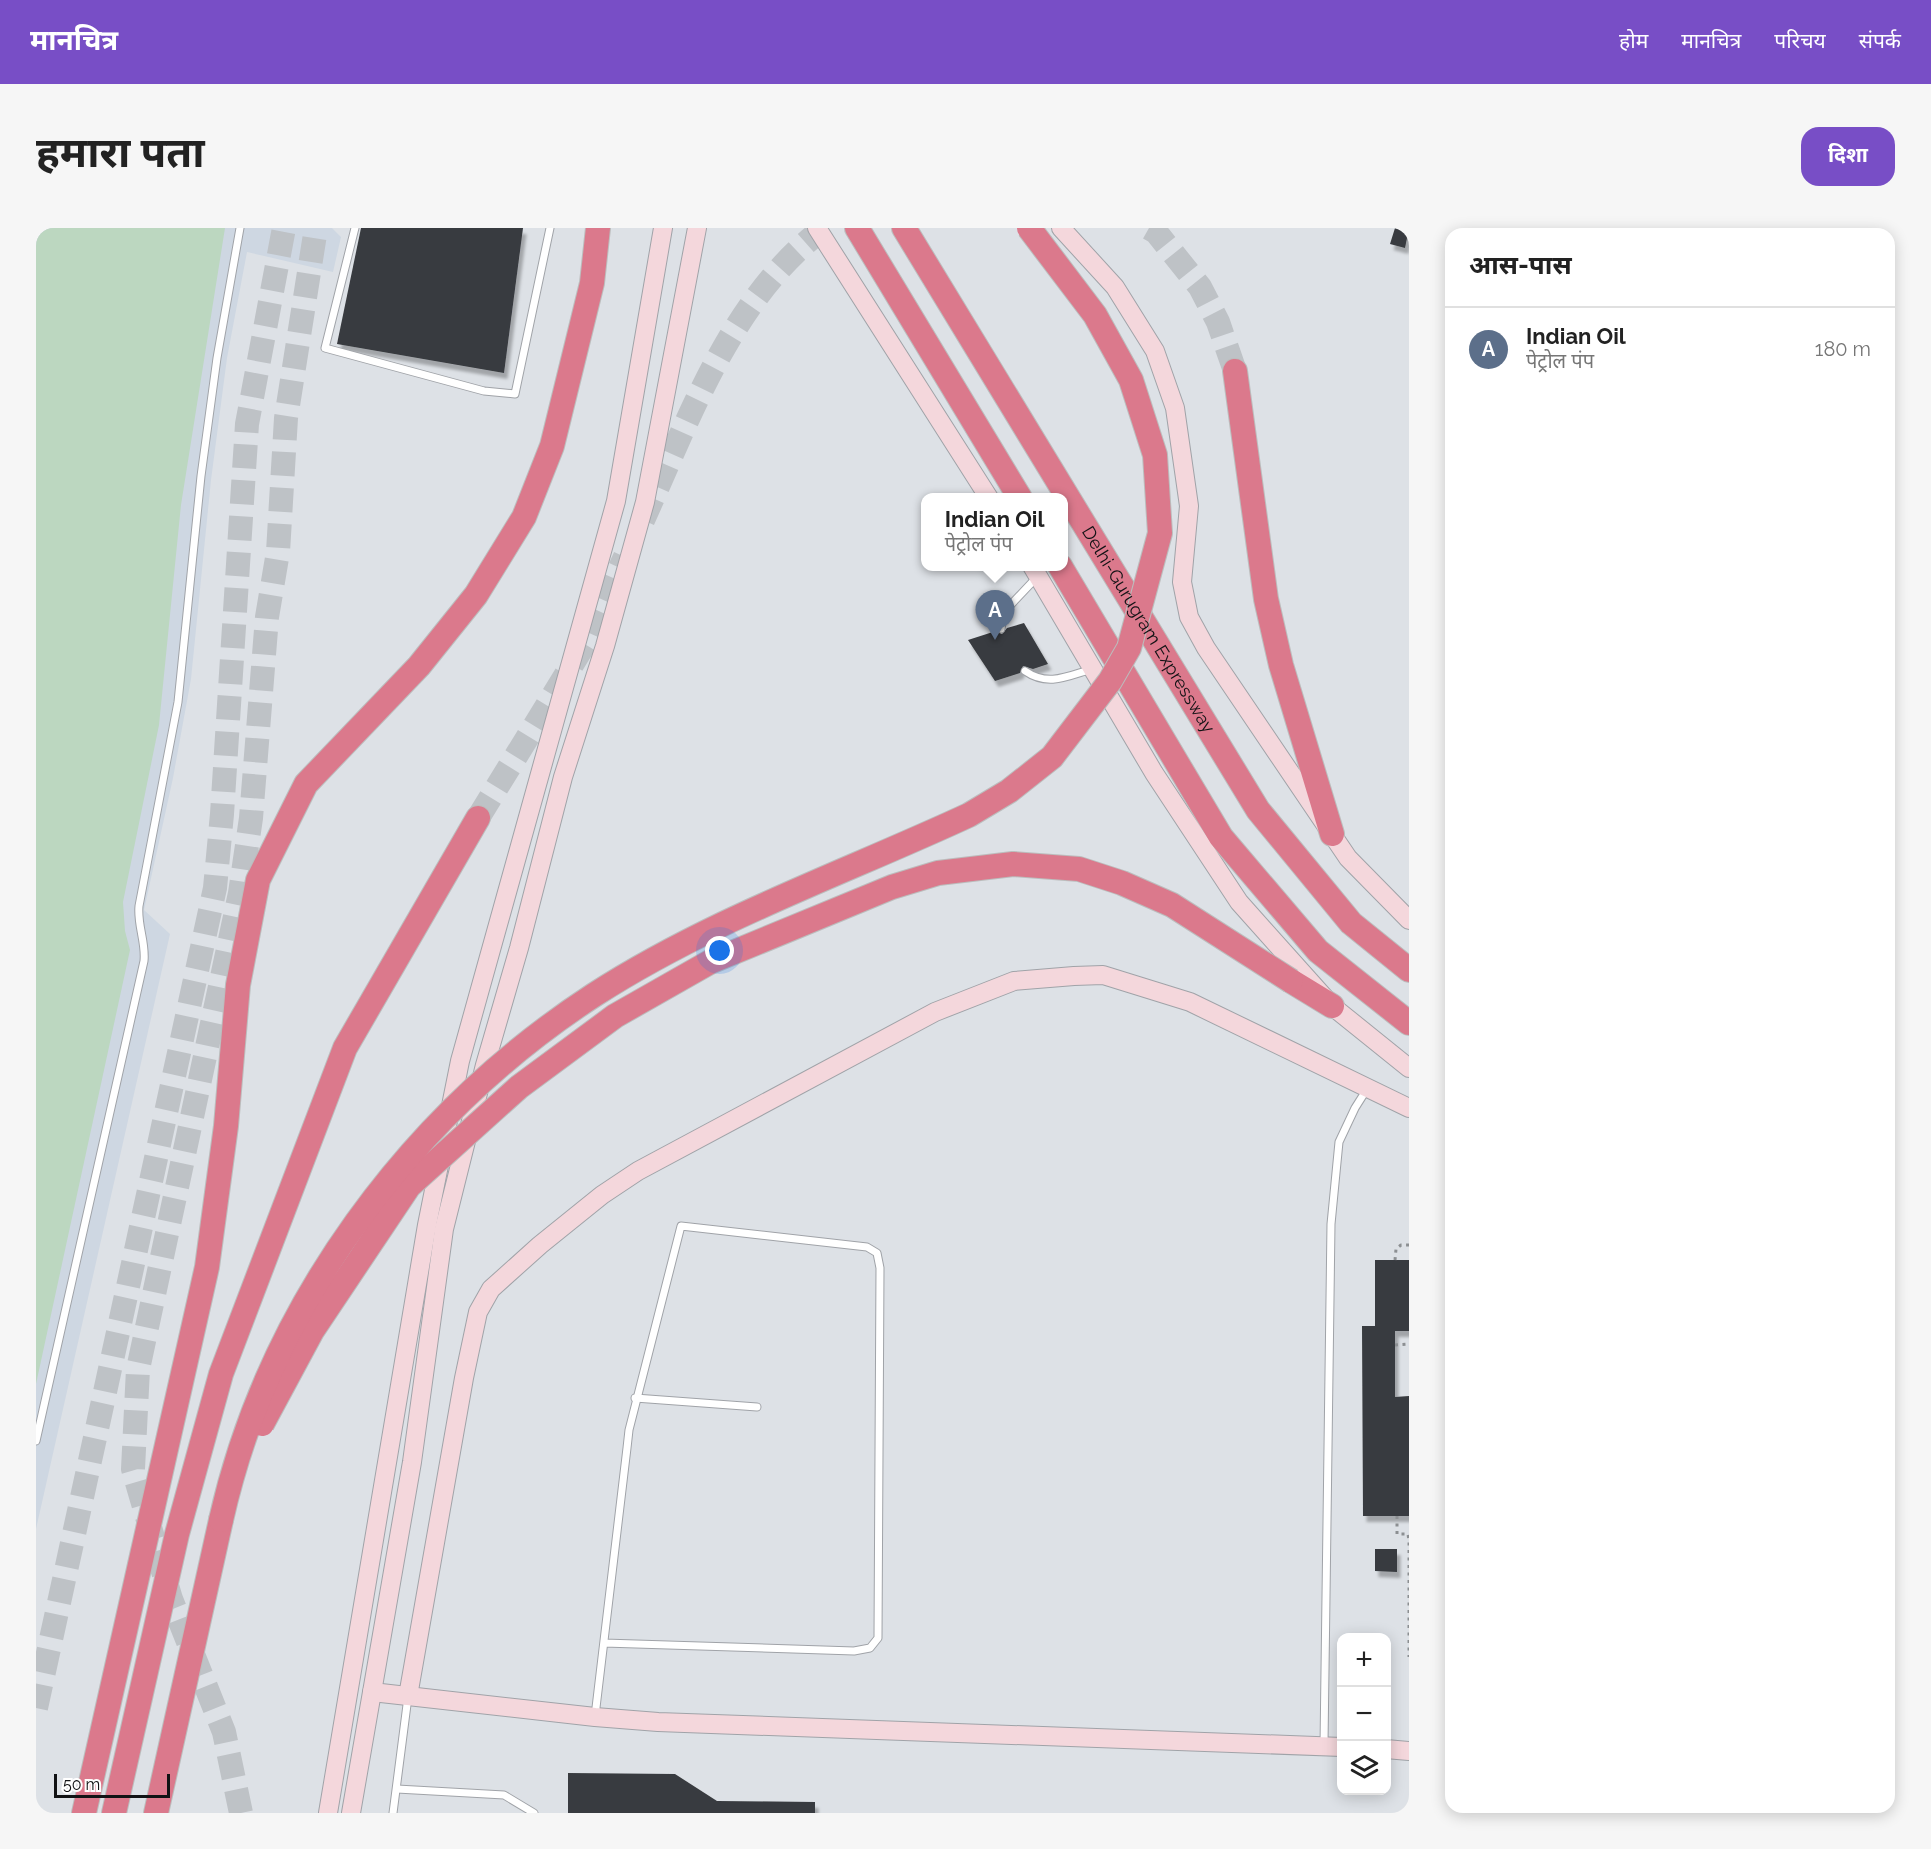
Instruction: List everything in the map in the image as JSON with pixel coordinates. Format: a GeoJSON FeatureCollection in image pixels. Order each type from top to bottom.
{"type":"FeatureCollection","features":[{"type":"Feature","properties":{"kind":"highway"},"geometry":{"type":"LineString","coordinates":[[84,1813],[207,1267],[226,1126],[238,985],[258,880],[306,784],[419,666],[476,595],[524,517],[555,434],[592,283],[598,228]]}},
{"type":"Feature","properties":{"kind":"highway"},"geometry":{"type":"LineString","coordinates":[[857,228],[1017,493]]}},
{"type":"Feature","properties":{"kind":"highway","name":"Delhi-Gurugram Expressway"},"geometry":{"type":"LineString","coordinates":[[904,228],[1065,493]]}},
{"type":"Feature","properties":{"kind":"highway"},"geometry":{"type":"LineString","coordinates":[[156,1813],[221,1520],[256,1401],[314,1284],[396,1168],[499,1066],[594,995],[703,934],[960,820],[1009,791],[1052,756],[1110,681],[1129,648],[1160,533],[1155,455],[1131,380],[1095,315],[1029,228]]}},
{"type":"Feature","properties":{"kind":"highway"},"geometry":{"type":"LineString","coordinates":[[1235,372],[1266,598],[1281,665],[1332,834]]}},
{"type":"Feature","properties":{"kind":"highway","name":"Delhi-Gurugram Expressway"},"geometry":{"type":"LineString","coordinates":[[1068,498],[1258,810],[1351,923],[1409,970]]}},
{"type":"Feature","properties":{"kind":"highway"},"geometry":{"type":"LineString","coordinates":[[1062,571],[1221,837],[1318,951],[1409,1023]]}},
{"type":"Feature","properties":{"kind":"highway"},"geometry":{"type":"LineString","coordinates":[[114,1813],[177,1534],[221,1374],[345,1048],[478,818]]}},
{"type":"Feature","properties":{"kind":"highway"},"geometry":{"type":"LineString","coordinates":[[231,1481],[312,1331],[410,1186],[538,1073],[615,1016],[710,962],[892,887],[938,873],[1013,864],[1079,869],[1122,883],[1172,905],[1332,1006]]}},
{"type":"Feature","properties":{"kind":"main road"},"geometry":{"type":"LineString","coordinates":[[328,1813],[426,1225],[460,1061],[616,501],[663,228]]}},
{"type":"Feature","properties":{"kind":"main road"},"geometry":{"type":"LineString","coordinates":[[351,1813],[412,1462],[444,1229],[485,1065],[519,948],[563,777],[605,646],[645,502],[698,228]]}},
{"type":"Feature","properties":{"kind":"main road"},"geometry":{"type":"LineString","coordinates":[[817,228],[986,493]]}},
{"type":"Feature","properties":{"kind":"main road"},"geometry":{"type":"LineString","coordinates":[[1060,228],[1114,287],[1155,351],[1175,408],[1189,506],[1182,582],[1189,617],[1206,648],[1348,858],[1409,920]]}},
{"type":"Feature","properties":{"kind":"main road"},"geometry":{"type":"LineString","coordinates":[[1038,571],[1154,773],[1239,902],[1332,1006],[1409,1068]]}},
{"type":"Feature","properties":{"kind":"main road"},"geometry":{"type":"LineString","coordinates":[[408,1696],[464,1378],[478,1312],[491,1290],[540,1245],[602,1195],[638,1171],[935,1012],[1014,981],[1103,975],[1149,988],[1190,1002],[1409,1108]]}},
{"type":"Feature","properties":{"kind":"main road"},"geometry":{"type":"LineString","coordinates":[[372,1692],[595,1717],[1333,1746]]}},
{"type":"Feature","properties":{"kind":"main road"},"geometry":{"type":"LineString","coordinates":[[1391,1749],[1409,1751]]}},
{"type":"Feature","properties":{"kind":"lane"},"geometry":{"type":"LineString","coordinates":[[36,1441],[144,961],[145,946],[139,923],[139,906],[178,702],[217,358],[240,228]]}},
{"type":"Feature","properties":{"kind":"lane"},"geometry":{"type":"LineString","coordinates":[[355,228],[325,348],[484,391],[515,394],[550,228]]}},
{"type":"Feature","properties":{"kind":"lane"},"geometry":{"type":"LineString","coordinates":[[1001,629],[1004,612],[1036,571]]}},
{"type":"Feature","properties":{"kind":"lane"},"geometry":{"type":"LineString","coordinates":[[1025,671],[1037,679],[1054,681],[1092,669]]}},
{"type":"Feature","properties":{"kind":"lane"},"geometry":{"type":"LineString","coordinates":[[1333,1746],[1331,1224],[1340,1142],[1355,1108],[1368,1088]]}},
{"type":"Feature","properties":{"kind":"lane"},"geometry":{"type":"LineString","coordinates":[[595,1717],[627,1448],[635,1398],[681,1226],[850,1247],[867,1247],[877,1253],[880,1268],[878,1638],[870,1648],[854,1651],[604,1643]]}},
{"type":"Feature","properties":{"kind":"lane"},"geometry":{"type":"LineString","coordinates":[[635,1398],[757,1407]]}},
{"type":"Feature","properties":{"kind":"lane"},"geometry":{"type":"LineString","coordinates":[[393,1813],[398,1789],[408,1696]]}},
{"type":"Feature","properties":{"kind":"lane"},"geometry":{"type":"LineString","coordinates":[[398,1789],[504,1796],[534,1813]]}},
{"type":"Feature","properties":{"kind":"path"},"geometry":{"type":"LineString","coordinates":[[1395,1260],[1396,1250],[1401,1245],[1409,1245]]}},
{"type":"Feature","properties":{"kind":"path"},"geometry":{"type":"LineString","coordinates":[[1395,1345],[1409,1344]]}},
{"type":"Feature","properties":{"kind":"path"},"geometry":{"type":"LineString","coordinates":[[1397,1516],[1397,1534],[1408,1534],[1409,1657]]}},
{"type":"Feature","properties":{"kind":"shaded area"},"geometry":{"type":"Polygon","coordinates":[[[36,228],[332,228],[341,237],[333,272],[247,252],[227,358],[211,480],[191,679],[173,778],[144,910],[170,934],[36,1529],[36,228]]]}},
{"type":"Feature","properties":{"kind":"green space"},"geometry":{"type":"Polygon","coordinates":[[[36,228],[225,228],[181,505],[159,725],[123,902],[125,931],[130,950],[36,1384],[36,228]]]}},
{"type":"Feature","properties":{"kind":"building"},"geometry":{"type":"Polygon","coordinates":[[[361,228],[523,228],[504,373],[337,344],[361,228]]]}},
{"type":"Feature","properties":{"kind":"building"},"geometry":{"type":"Polygon","coordinates":[[[1395,228],[1409,228],[1405,248],[1390,244],[1395,228]]]}},
{"type":"Feature","properties":{"kind":"building"},"geometry":{"type":"Polygon","coordinates":[[[1024,623],[1048,664],[1033,669],[1023,666],[1020,673],[995,681],[968,640],[996,631],[1002,634],[1007,628],[1024,623]]]}},
{"type":"Feature","properties":{"kind":"building"},"geometry":{"type":"Polygon","coordinates":[[[1375,1260],[1409,1260],[1409,1331],[1395,1331],[1395,1397],[1409,1396],[1409,1516],[1363,1516],[1362,1326],[1375,1326],[1375,1260]]]}},
{"type":"Feature","properties":{"kind":"building"},"geometry":{"type":"Polygon","coordinates":[[[1375,1549],[1397,1549],[1397,1572],[1375,1571],[1375,1549]]]}},
{"type":"Feature","properties":{"kind":"building"},"geometry":{"type":"Polygon","coordinates":[[[568,1773],[675,1774],[717,1801],[815,1802],[815,1813],[568,1813],[568,1773]]]}},
{"type":"Feature","properties":{"kind":"tunnel"},"geometry":{"type":"LineString","coordinates":[[36,1708],[215,888],[222,814],[247,424],[284,228]]}},
{"type":"Feature","properties":{"kind":"tunnel"},"geometry":{"type":"LineString","coordinates":[[241,1813],[224,1732],[171,1599],[133,1469],[138,1369],[240,893],[251,818],[267,617],[278,552],[286,418],[316,228]]}},
{"type":"Feature","properties":{"kind":"tunnel"},"geometry":{"type":"LineString","coordinates":[[643,520],[696,401],[738,324],[791,256],[824,228]]}},
{"type":"Feature","properties":{"kind":"tunnel"},"geometry":{"type":"LineString","coordinates":[[1149,228],[1156,232],[1200,287],[1218,322],[1235,371]]}},
{"type":"Feature","properties":{"kind":"tunnel"},"geometry":{"type":"LineString","coordinates":[[478,818],[589,637],[625,557]]}},
{"type":"Feature","properties":{"kind":"place","name":"Indian Oil"},"geometry":{"type":"Point","coordinates":[995,640]}}]}
